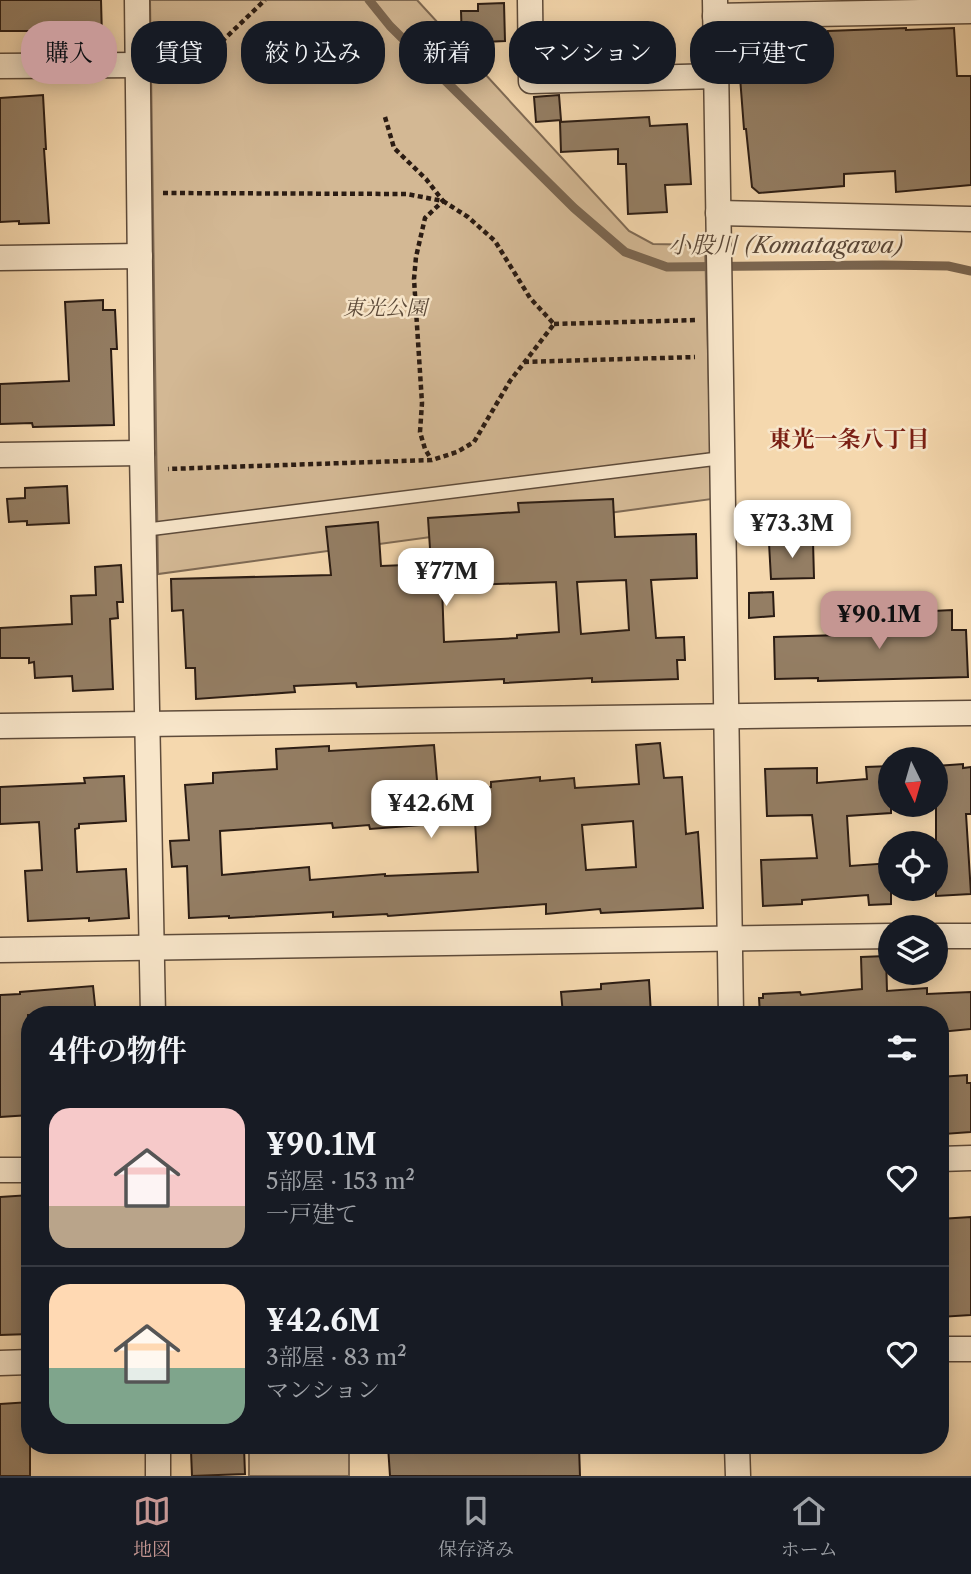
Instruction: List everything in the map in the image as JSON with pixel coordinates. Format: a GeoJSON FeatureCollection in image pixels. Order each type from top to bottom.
{"type":"FeatureCollection","features":[{"type":"Feature","properties":{"kind":"street"},"geometry":{"type":"LineString","coordinates":[[137,0],[138,21]]}},
{"type":"Feature","properties":{"kind":"street"},"geometry":{"type":"LineString","coordinates":[[530,0],[531,81],[690,77]]}},
{"type":"Feature","properties":{"kind":"street"},"geometry":{"type":"LineString","coordinates":[[715,8],[971,11]]}},
{"type":"Feature","properties":{"kind":"street"},"geometry":{"type":"LineString","coordinates":[[0,66],[131,65]]}},
{"type":"Feature","properties":{"kind":"street"},"geometry":{"type":"LineString","coordinates":[[139,84],[153,1006]]}},
{"type":"Feature","properties":{"kind":"street"},"geometry":{"type":"LineString","coordinates":[[716,84],[731,1006]]}},
{"type":"Feature","properties":{"kind":"street"},"geometry":{"type":"LineString","coordinates":[[718,213],[971,219]]}},
{"type":"Feature","properties":{"kind":"street"},"geometry":{"type":"LineString","coordinates":[[0,258],[140,256]]}},
{"type":"Feature","properties":{"kind":"street"},"geometry":{"type":"LineString","coordinates":[[0,454],[143,461]]}},
{"type":"Feature","properties":{"kind":"street"},"geometry":{"type":"LineString","coordinates":[[0,726],[971,713]]}},
{"type":"Feature","properties":{"kind":"street"},"geometry":{"type":"LineString","coordinates":[[0,950],[878,936]]}},
{"type":"Feature","properties":{"kind":"street"},"geometry":{"type":"LineString","coordinates":[[948,936],[971,936]]}},
{"type":"Feature","properties":{"kind":"street"},"geometry":{"type":"LineString","coordinates":[[949,1159],[971,1158]]}},
{"type":"Feature","properties":{"kind":"street"},"geometry":{"type":"LineString","coordinates":[[0,1170],[21,1170]]}},
{"type":"Feature","properties":{"kind":"street"},"geometry":{"type":"LineString","coordinates":[[949,1349],[971,1349]]}},
{"type":"Feature","properties":{"kind":"street"},"geometry":{"type":"LineString","coordinates":[[0,1363],[21,1362]]}},
{"type":"Feature","properties":{"kind":"street"},"geometry":{"type":"LineString","coordinates":[[158,1454],[158,1476]]}},
{"type":"Feature","properties":{"kind":"street"},"geometry":{"type":"LineString","coordinates":[[737,1454],[738,1476]]}},
{"type":"Feature","properties":{"kind":"lane"},"geometry":{"type":"LineString","coordinates":[[144,530],[722,458]]}},
{"type":"Feature","properties":{"kind":"path"},"geometry":{"type":"LineString","coordinates":[[227,36],[264,0]]}},
{"type":"Feature","properties":{"kind":"path"},"geometry":{"type":"LineString","coordinates":[[385,117],[394,148],[426,179],[443,201],[468,217],[495,241],[530,298],[554,324],[720,320]]}},
{"type":"Feature","properties":{"kind":"path"},"geometry":{"type":"LineString","coordinates":[[140,193],[407,194],[443,201]]}},
{"type":"Feature","properties":{"kind":"path"},"geometry":{"type":"LineString","coordinates":[[432,460],[425,449],[420,432],[422,403],[414,279],[415,257],[425,218],[443,201]]}},
{"type":"Feature","properties":{"kind":"path"},"geometry":{"type":"LineString","coordinates":[[143,461],[432,460],[457,452],[474,442],[510,381],[554,324]]}},
{"type":"Feature","properties":{"kind":"path"},"geometry":{"type":"LineString","coordinates":[[524,362],[720,356]]}},
{"type":"Feature","properties":{"kind":"green space","name":"東光公園"},"geometry":{"type":"Polygon","coordinates":[[[150,0],[417,0],[436,21],[399,21],[399,84],[494,84],[629,231],[653,244],[705,245],[712,499],[158,574],[151,84],[227,84],[227,21],[150,21],[150,0]]]}},
{"type":"Feature","properties":{"kind":"green space"},"geometry":{"type":"Polygon","coordinates":[[[249,1454],[349,1454],[349,1476],[249,1476],[249,1454]]]}},
{"type":"Feature","properties":{"kind":"building"},"geometry":{"type":"Polygon","coordinates":[[[0,0],[101,0],[102,21],[21,21],[21,31],[0,31],[0,0]]]}},
{"type":"Feature","properties":{"kind":"building"},"geometry":{"type":"Polygon","coordinates":[[[504,3],[505,41],[495,41],[495,21],[461,21],[461,11],[478,11],[478,4],[504,3]]]}},
{"type":"Feature","properties":{"kind":"building"},"geometry":{"type":"Polygon","coordinates":[[[954,28],[957,76],[971,76],[971,185],[896,192],[895,171],[844,174],[844,186],[759,193],[752,187],[741,84],[834,84],[834,31],[954,28]]]}},
{"type":"Feature","properties":{"kind":"building"},"geometry":{"type":"Polygon","coordinates":[[[43,95],[49,223],[0,222],[0,98],[43,95]]]}},
{"type":"Feature","properties":{"kind":"building"},"geometry":{"type":"Polygon","coordinates":[[[559,95],[561,120],[536,122],[534,97],[559,95]]]}},
{"type":"Feature","properties":{"kind":"building"},"geometry":{"type":"Polygon","coordinates":[[[649,117],[650,126],[687,124],[691,184],[665,185],[667,212],[628,214],[626,164],[618,164],[618,149],[561,152],[560,122],[649,117]]]}},
{"type":"Feature","properties":{"kind":"building"},"geometry":{"type":"Polygon","coordinates":[[[103,300],[103,310],[115,310],[117,349],[111,349],[114,425],[33,427],[32,423],[0,424],[0,384],[69,381],[65,302],[103,300]]]}},
{"type":"Feature","properties":{"kind":"building"},"geometry":{"type":"Polygon","coordinates":[[[67,486],[69,523],[27,525],[27,521],[9,522],[7,499],[25,498],[25,488],[67,486]]]}},
{"type":"Feature","properties":{"kind":"building"},"geometry":{"type":"Polygon","coordinates":[[[613,499],[615,537],[696,534],[697,578],[651,580],[656,638],[684,637],[685,660],[677,660],[678,679],[592,682],[592,678],[504,683],[504,679],[357,687],[356,683],[294,686],[295,692],[196,699],[195,668],[186,668],[183,610],[172,611],[171,579],[331,575],[326,527],[378,522],[381,566],[431,564],[428,518],[519,512],[518,503],[613,499]],[[626,580],[577,582],[581,634],[629,630],[626,580]],[[556,582],[442,586],[444,642],[517,638],[517,635],[559,632],[556,582]]]}},
{"type":"Feature","properties":{"kind":"building"},"geometry":{"type":"Polygon","coordinates":[[[813,541],[814,578],[771,579],[769,543],[813,541]]]}},
{"type":"Feature","properties":{"kind":"building"},"geometry":{"type":"Polygon","coordinates":[[[121,565],[123,602],[117,602],[118,618],[110,619],[113,689],[73,691],[72,676],[35,678],[34,662],[29,663],[29,658],[0,658],[0,628],[72,624],[71,596],[96,595],[95,567],[121,565]]]}},
{"type":"Feature","properties":{"kind":"building"},"geometry":{"type":"Polygon","coordinates":[[[773,592],[774,616],[749,618],[749,593],[773,592]]]}},
{"type":"Feature","properties":{"kind":"building"},"geometry":{"type":"Polygon","coordinates":[[[952,610],[952,630],[966,630],[968,677],[818,681],[818,678],[775,679],[774,637],[875,634],[874,614],[952,610]]]}},
{"type":"Feature","properties":{"kind":"building"},"geometry":{"type":"Polygon","coordinates":[[[660,743],[664,778],[682,777],[686,834],[698,832],[703,908],[601,913],[600,909],[546,914],[546,904],[388,916],[333,917],[333,912],[189,918],[187,866],[172,867],[170,841],[189,840],[185,785],[213,783],[213,773],[277,769],[276,749],[329,746],[329,751],[434,745],[438,792],[491,787],[491,782],[540,777],[540,781],[574,778],[575,788],[639,784],[636,745],[660,743]],[[475,821],[370,829],[369,825],[333,828],[332,823],[220,831],[222,875],[309,867],[310,880],[385,874],[478,872],[475,821]],[[633,821],[582,825],[586,870],[636,867],[633,821]]]}},
{"type":"Feature","properties":{"kind":"building"},"geometry":{"type":"Polygon","coordinates":[[[963,764],[963,768],[971,767],[971,814],[966,814],[971,894],[948,895],[948,831],[936,831],[936,817],[948,817],[948,765],[963,764]]]}},
{"type":"Feature","properties":{"kind":"building"},"geometry":{"type":"Polygon","coordinates":[[[866,767],[878,767],[878,814],[847,816],[850,866],[878,864],[878,901],[891,901],[891,904],[869,905],[868,895],[763,906],[761,860],[817,858],[812,815],[767,816],[765,769],[817,768],[817,783],[867,779],[866,767]]]}},
{"type":"Feature","properties":{"kind":"building"},"geometry":{"type":"Polygon","coordinates":[[[124,776],[126,821],[79,824],[79,828],[75,829],[77,872],[126,869],[129,918],[28,921],[25,871],[42,870],[39,822],[0,824],[0,787],[85,783],[84,778],[124,776]]]}},
{"type":"Feature","properties":{"kind":"building"},"geometry":{"type":"Polygon","coordinates":[[[878,956],[878,985],[887,985],[887,991],[927,988],[927,994],[971,992],[971,1029],[949,1031],[949,1006],[759,1006],[759,998],[763,998],[763,994],[800,992],[801,995],[862,989],[861,957],[878,956]]]}},
{"type":"Feature","properties":{"kind":"building"},"geometry":{"type":"Polygon","coordinates":[[[649,980],[650,1006],[562,1006],[561,992],[601,989],[601,984],[649,980]]]}},
{"type":"Feature","properties":{"kind":"building"},"geometry":{"type":"Polygon","coordinates":[[[93,986],[95,1006],[21,1006],[21,1116],[0,1117],[0,995],[93,986]]]}},
{"type":"Feature","properties":{"kind":"building"},"geometry":{"type":"Polygon","coordinates":[[[967,1075],[967,1083],[971,1083],[971,1132],[949,1134],[949,1076],[967,1075]]]}},
{"type":"Feature","properties":{"kind":"building"},"geometry":{"type":"Polygon","coordinates":[[[21,1196],[21,1334],[0,1335],[0,1197],[21,1196]]]}},
{"type":"Feature","properties":{"kind":"building"},"geometry":{"type":"Polygon","coordinates":[[[971,1217],[971,1315],[949,1316],[949,1218],[971,1217]]]}},
{"type":"Feature","properties":{"kind":"building"},"geometry":{"type":"Polygon","coordinates":[[[21,1403],[21,1454],[30,1454],[30,1476],[0,1476],[0,1404],[21,1403]]]}},
{"type":"Feature","properties":{"kind":"building"},"geometry":{"type":"Polygon","coordinates":[[[191,1454],[244,1454],[245,1474],[192,1476],[191,1454]]]}},
{"type":"Feature","properties":{"kind":"building"},"geometry":{"type":"Polygon","coordinates":[[[389,1454],[579,1454],[580,1476],[390,1476],[389,1454]]]}},
{"type":"Feature","properties":{"kind":"waterway","name":"小股川 (Komatagawa)"},"geometry":{"type":"LineString","coordinates":[[369,0],[390,26],[574,208],[625,252],[667,267],[882,265],[948,266],[971,271]]}},
{"type":"Feature","properties":{"kind":"district","name":"東光一条八丁目"},"geometry":{"type":"Point","coordinates":[849,439]}}]}
